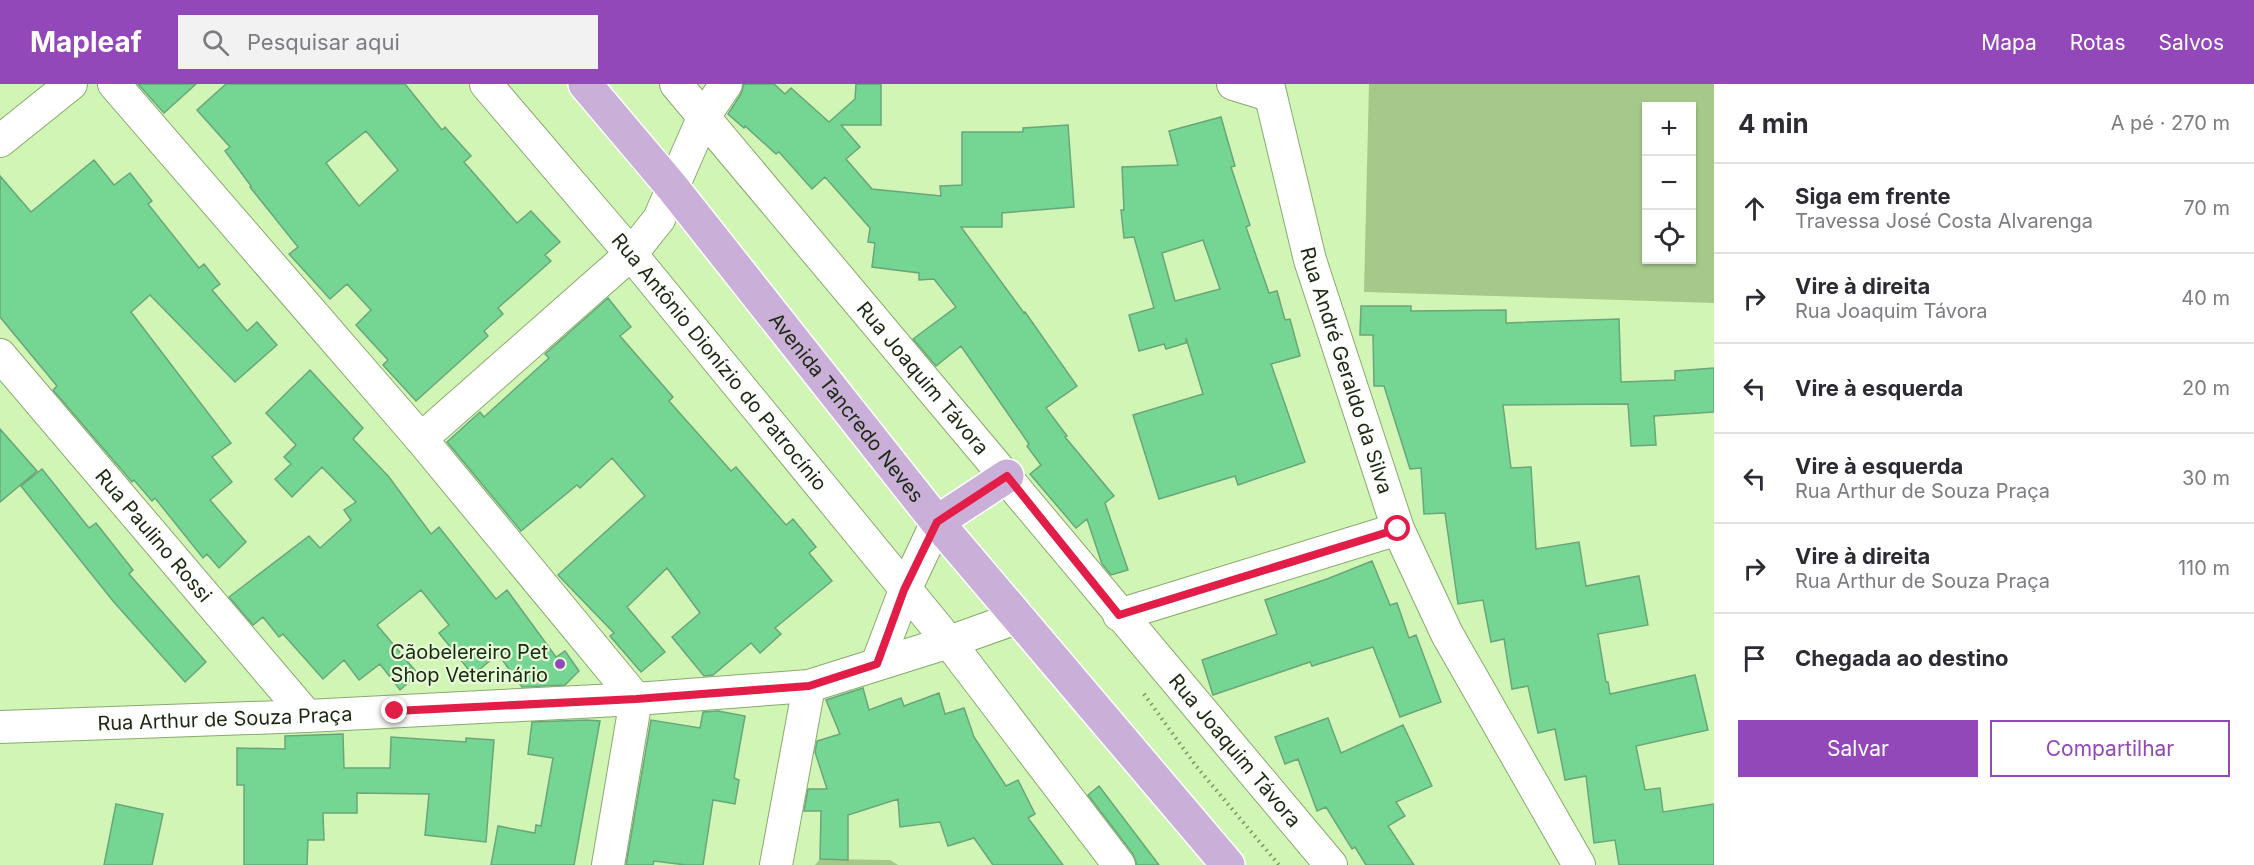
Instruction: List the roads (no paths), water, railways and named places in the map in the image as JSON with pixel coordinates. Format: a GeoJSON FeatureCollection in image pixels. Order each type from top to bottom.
{"type":"FeatureCollection","features":[{"type":"Feature","properties":{"kind":"main road","name":"Avenida Tancredo Neves"},"geometry":{"type":"LineString","coordinates":[[585,84],[672,187],[937,522],[1228,865]]}},
{"type":"Feature","properties":{"kind":"main road"},"geometry":{"type":"LineString","coordinates":[[937,522],[1007,476]]}},
{"type":"Feature","properties":{"kind":"street"},"geometry":{"type":"LineString","coordinates":[[0,141],[71,84]]}},
{"type":"Feature","properties":{"kind":"street"},"geometry":{"type":"LineString","coordinates":[[114,84],[421,439],[636,699],[608,865]]}},
{"type":"Feature","properties":{"kind":"street","name":"Rua Antônio Dionízio do Patrocínio"},"geometry":{"type":"LineString","coordinates":[[486,84],[631,254],[904,590],[949,642],[1119,865]]}},
{"type":"Feature","properties":{"kind":"street","name":"Rua Joaquim Távora"},"geometry":{"type":"LineString","coordinates":[[676,84],[1331,865]]}},
{"type":"Feature","properties":{"kind":"street"},"geometry":{"type":"LineString","coordinates":[[421,439],[631,254],[658,219],[703,118],[726,84]]}},
{"type":"Feature","properties":{"kind":"street"},"geometry":{"type":"LineString","coordinates":[[1233,84],[1269,90]]}},
{"type":"Feature","properties":{"kind":"street","name":"Rua André Geraldo da Silva"},"geometry":{"type":"LineString","coordinates":[[1269,90],[1310,260],[1398,529],[1447,634],[1579,865]]}},
{"type":"Feature","properties":{"kind":"street","name":"Rua Paulino Rossi"},"geometry":{"type":"LineString","coordinates":[[0,355],[307,716]]}},
{"type":"Feature","properties":{"kind":"street"},"geometry":{"type":"LineString","coordinates":[[877,664],[904,590],[937,522]]}},
{"type":"Feature","properties":{"kind":"street"},"geometry":{"type":"LineString","coordinates":[[1119,615],[1398,529]]}},
{"type":"Feature","properties":{"kind":"street","name":"Rua Arthur de Souza Praça"},"geometry":{"type":"LineString","coordinates":[[0,727],[307,716],[636,699],[809,686],[949,642],[1019,617]]}},
{"type":"Feature","properties":{"kind":"street"},"geometry":{"type":"LineString","coordinates":[[776,865],[809,686]]}},
{"type":"Feature","properties":{"kind":"place","name":"Cãobelereiro Pet Shop Veterinário"},"geometry":{"type":"Point","coordinates":[560,664]}}]}
